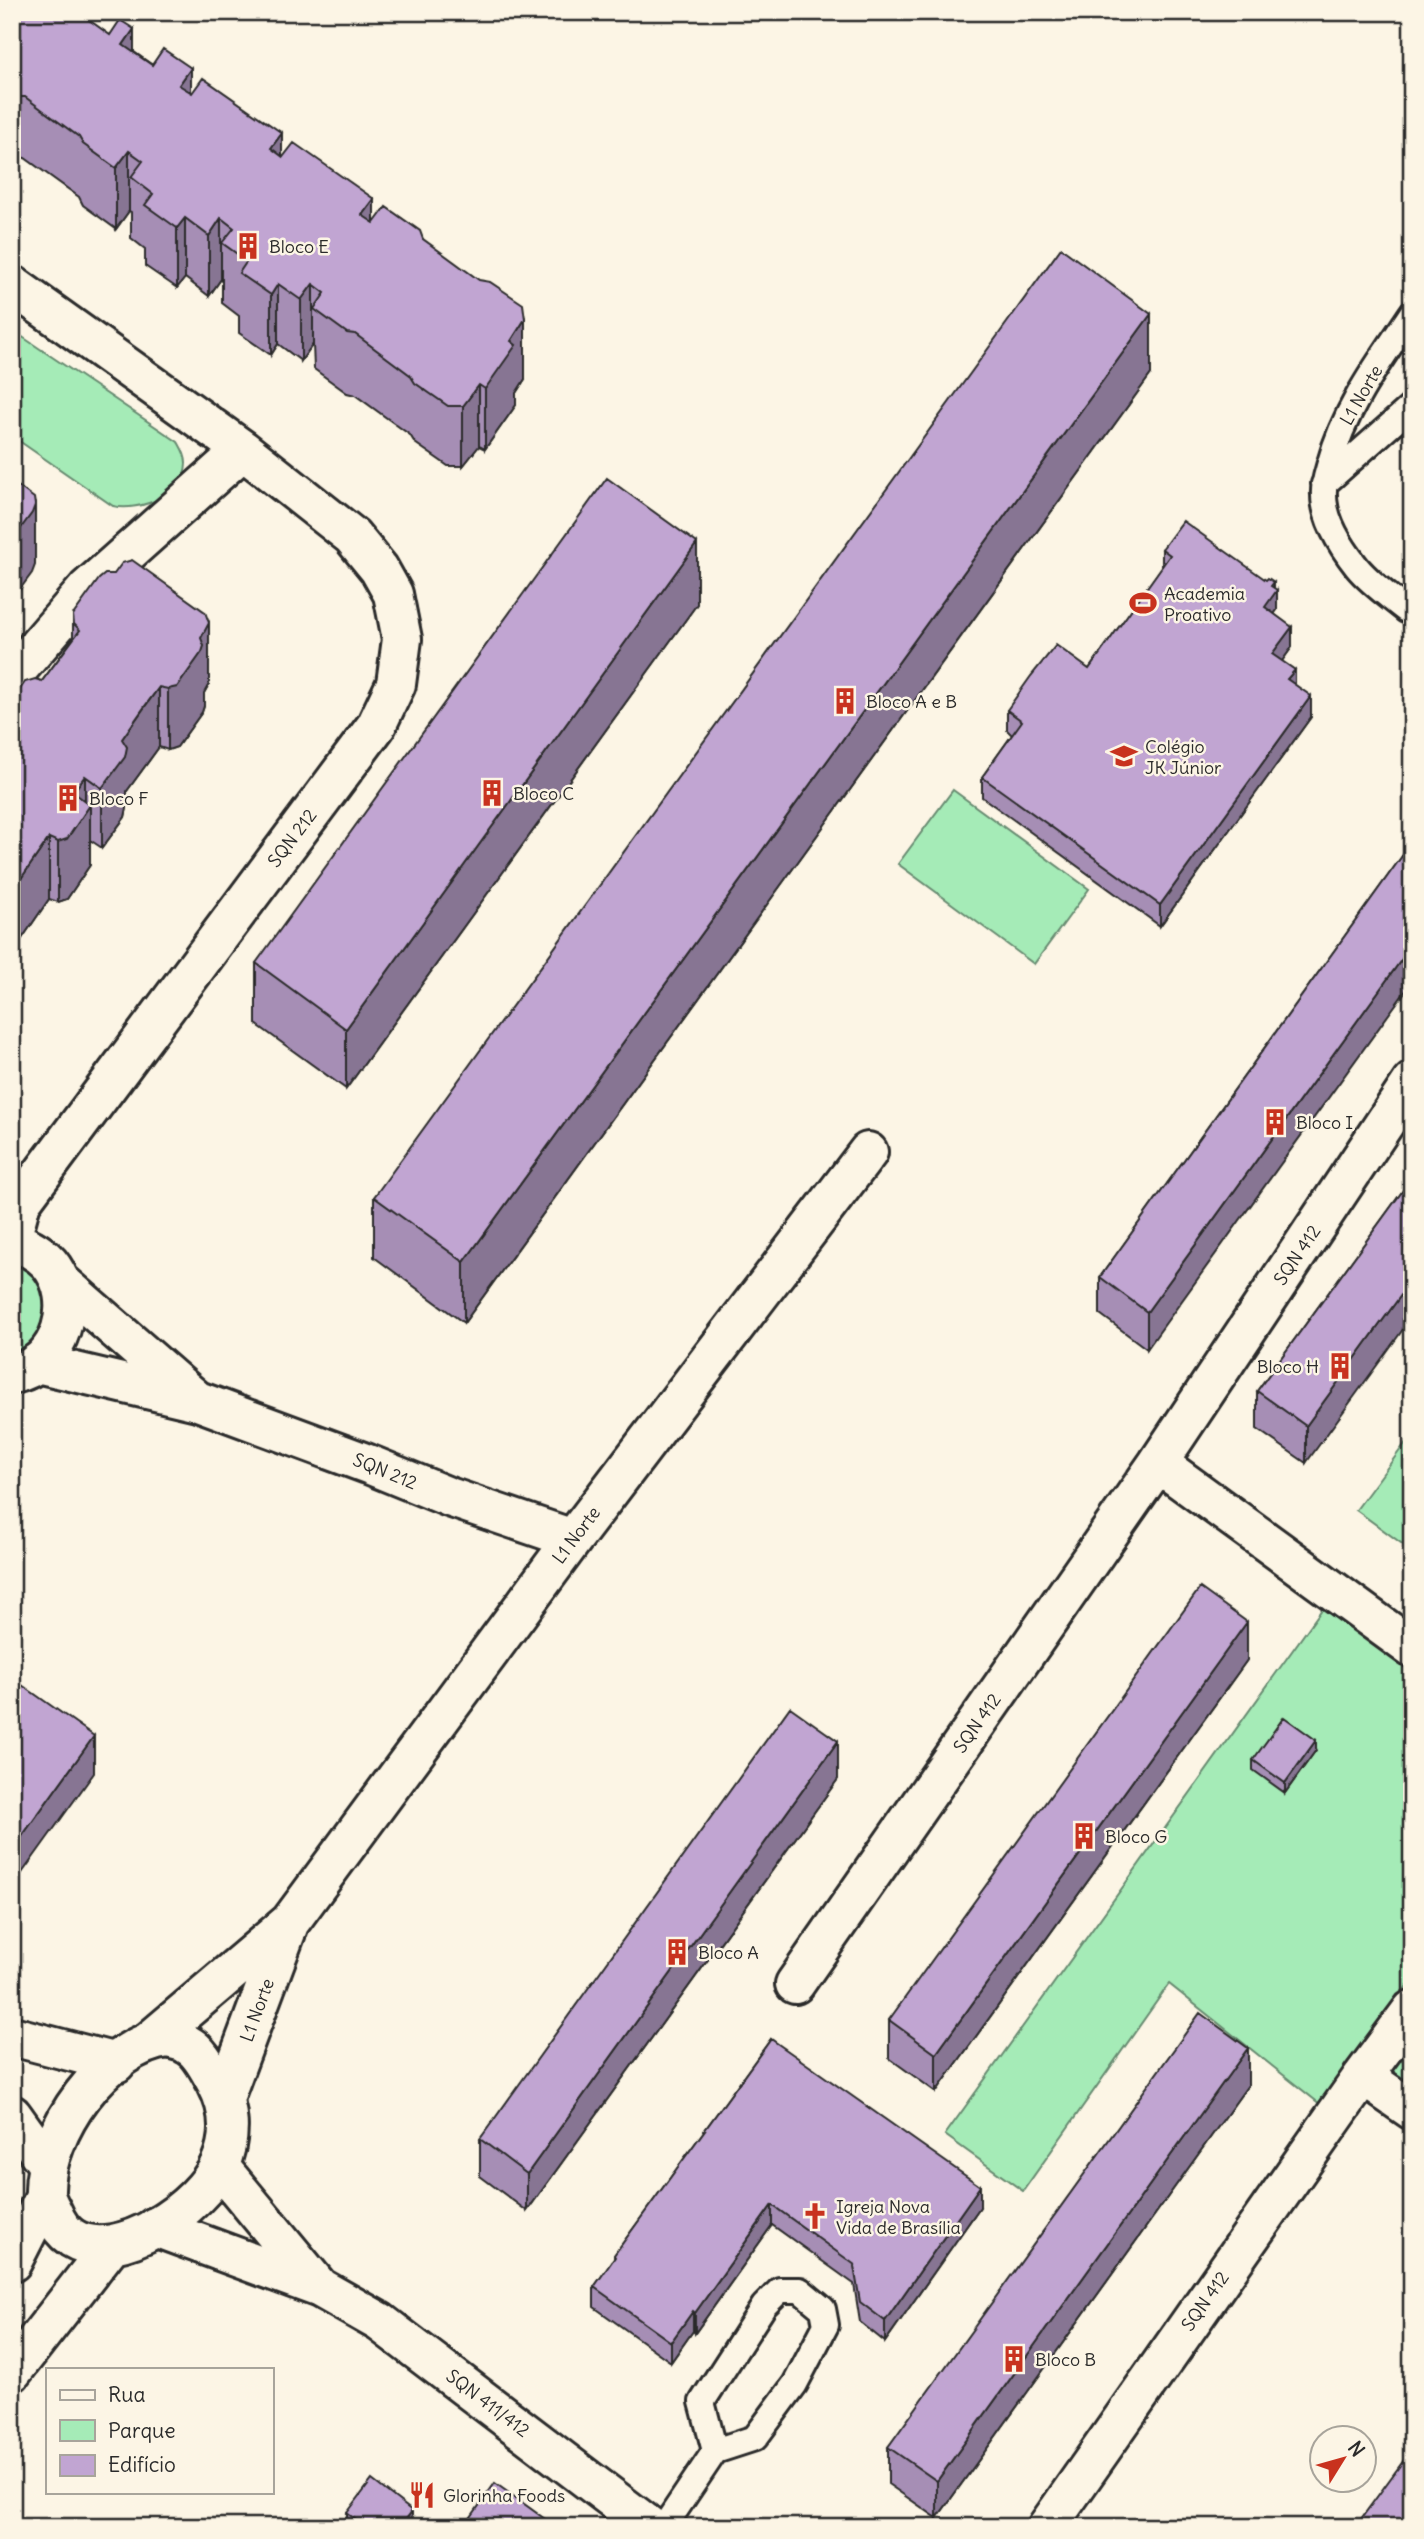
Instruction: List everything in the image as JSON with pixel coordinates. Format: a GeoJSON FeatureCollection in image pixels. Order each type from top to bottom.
{"type":"FeatureCollection","features":[{"type":"Feature","properties":{"kind":"street","name":"SQN 212"},"geometry":{"type":"LineString","coordinates":[[12,285],[243,450],[352,536],[379,569],[393,594],[402,639],[396,684],[376,726],[21,1202],[12,1238],[32,1248],[49,1263],[61,1282],[198,1401]]}},
{"type":"Feature","properties":{"kind":"street"},"geometry":{"type":"LineString","coordinates":[[12,677],[87,589],[243,450]]}},
{"type":"Feature","properties":{"kind":"street","name":"SQN 412"},"geometry":{"type":"LineString","coordinates":[[795,1984],[1158,1463],[1412,1082]]}},
{"type":"Feature","properties":{"kind":"street","name":"L1 Norte"},"geometry":{"type":"LineString","coordinates":[[151,2040],[290,1922],[573,1539],[868,1153]]}},
{"type":"Feature","properties":{"kind":"street"},"geometry":{"type":"LineString","coordinates":[[25,1369],[53,1347],[63,1327],[65,1304],[61,1282]]}},
{"type":"Feature","properties":{"kind":"street","name":"SQN 212"},"geometry":{"type":"LineString","coordinates":[[25,1369],[198,1401],[449,1497],[573,1539]]}},
{"type":"Feature","properties":{"kind":"street"},"geometry":{"type":"LineString","coordinates":[[1158,1463],[1412,1647]]}},
{"type":"Feature","properties":{"kind":"street","name":"L1 Norte"},"geometry":{"type":"LineString","coordinates":[[224,2098],[290,1922]]}},
{"type":"Feature","properties":{"kind":"street","name":"SQN 412"},"geometry":{"type":"LineString","coordinates":[[1047,2527],[1412,2010]]}},
{"type":"Feature","properties":{"kind":"street"},"geometry":{"type":"LineString","coordinates":[[12,2036],[116,2063]]}},
{"type":"Feature","properties":{"kind":"street"},"geometry":{"type":"LineString","coordinates":[[12,2115],[46,2180],[55,2219],[66,2234],[82,2244],[111,2245],[130,2241],[155,2227],[177,2213],[201,2190],[219,2166],[227,2143],[228,2114],[224,2098],[206,2064],[188,2045],[167,2038],[151,2040],[116,2063],[91,2085],[73,2108],[46,2180],[12,2262]]}},
{"type":"Feature","properties":{"kind":"street"},"geometry":{"type":"LineString","coordinates":[[1363,2076],[1412,2110]]}},
{"type":"Feature","properties":{"kind":"street","name":"SQN 411/412"},"geometry":{"type":"LineString","coordinates":[[219,2166],[320,2288]]}},
{"type":"Feature","properties":{"kind":"street","name":"SQN 411/412"},"geometry":{"type":"LineString","coordinates":[[155,2227],[320,2288],[380,2322],[650,2527]]}},
{"type":"Feature","properties":{"kind":"street"},"geometry":{"type":"LineString","coordinates":[[12,2372],[111,2245]]}},
{"type":"Feature","properties":{"kind":"lane","name":"L1 Norte"},"geometry":{"type":"LineString","coordinates":[[1406,610],[1359,569],[1342,545],[1326,510],[1323,496],[1335,444],[1349,410],[1412,313]]}},
{"type":"Feature","properties":{"kind":"lane","name":"L1 Norte"},"geometry":{"type":"LineString","coordinates":[[1324,484],[1412,406]]}},
{"type":"Feature","properties":{"kind":"lane"},"geometry":{"type":"LineString","coordinates":[[664,2527],[715,2451],[755,2438],[795,2384],[826,2325],[823,2309],[800,2290],[780,2290],[764,2306],[702,2402],[715,2451]]}},
{"type":"Feature","properties":{"kind":"green space"},"geometry":{"type":"Polygon","coordinates":[[[21,336],[178,442],[186,463],[178,484],[159,499],[148,503],[113,506],[12,436],[12,349],[21,336]]]}},
{"type":"Feature","properties":{"kind":"green space"},"geometry":{"type":"Polygon","coordinates":[[[953,790],[1089,889],[1034,964],[898,864],[953,790]]]}},
{"type":"Feature","properties":{"kind":"green space"},"geometry":{"type":"Polygon","coordinates":[[[12,1264],[32,1274],[38,1282],[43,1291],[46,1310],[35,1342],[12,1356],[12,1264]]]}},
{"type":"Feature","properties":{"kind":"green space"},"geometry":{"type":"Polygon","coordinates":[[[1412,1434],[1412,1551],[1356,1510],[1412,1434]]]}},
{"type":"Feature","properties":{"kind":"green space"},"geometry":{"type":"Polygon","coordinates":[[[1325,1605],[1412,1668],[1412,1979],[1320,2104],[1169,1984],[1023,2191],[945,2135],[1325,1605]]]}},
{"type":"Feature","properties":{"kind":"green space"},"geometry":{"type":"Polygon","coordinates":[[[1412,2037],[1412,2087],[1388,2070],[1412,2037]]]}},
{"type":"Feature","properties":{"kind":"building"},"geometry":{"type":"Polygon","coordinates":[[[12,12],[78,12],[110,35],[120,20],[134,29],[123,45],[152,65],[163,49],[191,68],[179,85],[192,93],[203,78],[282,133],[271,148],[283,157],[294,143],[374,199],[362,215],[374,223],[386,207],[420,231],[423,239],[479,280],[490,282],[523,304],[525,319],[511,341],[516,345],[485,389],[479,385],[463,406],[448,406],[355,334],[347,333],[314,309],[325,293],[313,284],[301,300],[278,284],[271,295],[239,273],[247,261],[222,243],[234,228],[221,218],[209,236],[185,218],[177,228],[145,205],[153,194],[131,177],[143,161],[129,151],[116,168],[25,97],[12,93],[12,12]]]}},
{"type":"Feature","properties":{"kind":"building","name":"Bloco A e B"},"geometry":{"type":"Polygon","coordinates":[[[1061,248],[1151,314],[464,1262],[374,1197],[1061,248]]]}},
{"type":"Feature","properties":{"kind":"building"},"geometry":{"type":"Polygon","coordinates":[[[12,476],[17,479],[14,483],[34,498],[35,505],[12,540],[12,476]]]}},
{"type":"Feature","properties":{"kind":"building","name":"Bloco C"},"geometry":{"type":"Polygon","coordinates":[[[607,478],[697,543],[346,1029],[256,963],[607,478]]]}},
{"type":"Feature","properties":{"kind":"building"},"geometry":{"type":"Polygon","coordinates":[[[1183,521],[1266,580],[1268,578],[1274,582],[1271,586],[1277,590],[1265,607],[1292,627],[1272,654],[1295,670],[1287,679],[1311,696],[1160,905],[982,777],[1022,721],[1007,710],[1031,676],[1056,645],[1089,669],[1170,555],[1162,549],[1183,521]]]}},
{"type":"Feature","properties":{"kind":"building","name":"Bloco F"},"geometry":{"type":"Polygon","coordinates":[[[132,560],[205,612],[209,623],[201,638],[204,646],[202,652],[177,687],[159,687],[145,706],[122,739],[127,747],[125,757],[102,788],[85,776],[73,792],[90,805],[67,839],[58,842],[49,838],[13,890],[19,895],[18,906],[12,915],[12,735],[18,728],[12,724],[12,701],[25,682],[35,679],[42,681],[80,630],[74,624],[73,615],[99,579],[105,574],[114,574],[122,563],[132,560]]]}},
{"type":"Feature","properties":{"kind":"building","name":"Bloco I"},"geometry":{"type":"Polygon","coordinates":[[[1410,845],[1412,945],[1147,1312],[1100,1277],[1410,845]]]}},
{"type":"Feature","properties":{"kind":"building"},"geometry":{"type":"Polygon","coordinates":[[[1412,1178],[1412,1280],[1306,1426],[1257,1391],[1412,1178]]]}},
{"type":"Feature","properties":{"kind":"building"},"geometry":{"type":"Polygon","coordinates":[[[1200,1588],[1247,1622],[936,2054],[889,2020],[1200,1588]]]}},
{"type":"Feature","properties":{"kind":"building"},"geometry":{"type":"Polygon","coordinates":[[[12,1678],[94,1736],[12,1850],[12,1678]]]}},
{"type":"Feature","properties":{"kind":"building"},"geometry":{"type":"Polygon","coordinates":[[[790,1707],[838,1741],[527,2174],[480,2139],[790,1707]]]}},
{"type":"Feature","properties":{"kind":"building"},"geometry":{"type":"Polygon","coordinates":[[[1284,1717],[1316,1740],[1285,1783],[1253,1760],[1284,1717]]]}},
{"type":"Feature","properties":{"kind":"building","name":"Bloco B"},"geometry":{"type":"Polygon","coordinates":[[[1200,2013],[1248,2048],[937,2481],[888,2447],[1200,2013]]]}},
{"type":"Feature","properties":{"kind":"building","name":"Igreja Nova Vida de Brasília"},"geometry":{"type":"Polygon","coordinates":[[[771,2039],[980,2186],[885,2321],[860,2302],[855,2265],[772,2205],[695,2313],[693,2311],[671,2342],[594,2287],[614,2255],[771,2039]]]}},
{"type":"Feature","properties":{"kind":"building"},"geometry":{"type":"Polygon","coordinates":[[[1412,2449],[1412,2527],[1355,2527],[1412,2449]]]}},
{"type":"Feature","properties":{"kind":"building"},"geometry":{"type":"Polygon","coordinates":[[[372,2480],[412,2511],[400,2527],[366,2527],[347,2513],[372,2480]]]}},
{"type":"Feature","properties":{"kind":"building"},"geometry":{"type":"Polygon","coordinates":[[[495,2483],[556,2527],[464,2527],[495,2483]]]}},
{"type":"Feature","properties":{"kind":"place","name":"Bloco E"},"geometry":{"type":"Point","coordinates":[248,246]}},
{"type":"Feature","properties":{"kind":"place","name":"Academia Proativo"},"geometry":{"type":"Point","coordinates":[1143,603]}},
{"type":"Feature","properties":{"kind":"place","name":"Bloco A e B"},"geometry":{"type":"Point","coordinates":[845,701]}},
{"type":"Feature","properties":{"kind":"place","name":"Colégio JK Júnior"},"geometry":{"type":"Point","coordinates":[1124,756]}},
{"type":"Feature","properties":{"kind":"place","name":"Bloco C"},"geometry":{"type":"Point","coordinates":[492,793]}},
{"type":"Feature","properties":{"kind":"place","name":"Bloco F"},"geometry":{"type":"Point","coordinates":[68,798]}},
{"type":"Feature","properties":{"kind":"place","name":"Bloco I"},"geometry":{"type":"Point","coordinates":[1275,1122]}},
{"type":"Feature","properties":{"kind":"place","name":"Bloco H"},"geometry":{"type":"Point","coordinates":[1340,1366]}},
{"type":"Feature","properties":{"kind":"place","name":"Bloco G"},"geometry":{"type":"Point","coordinates":[1084,1836]}},
{"type":"Feature","properties":{"kind":"place","name":"Bloco A"},"geometry":{"type":"Point","coordinates":[677,1952]}},
{"type":"Feature","properties":{"kind":"place","name":"Igreja Nova Vida de Brasília"},"geometry":{"type":"Point","coordinates":[815,2216]}},
{"type":"Feature","properties":{"kind":"place","name":"Bloco B"},"geometry":{"type":"Point","coordinates":[1014,2359]}},
{"type":"Feature","properties":{"kind":"place","name":"Glorinha Foods"},"geometry":{"type":"Point","coordinates":[422,2495]}}]}
